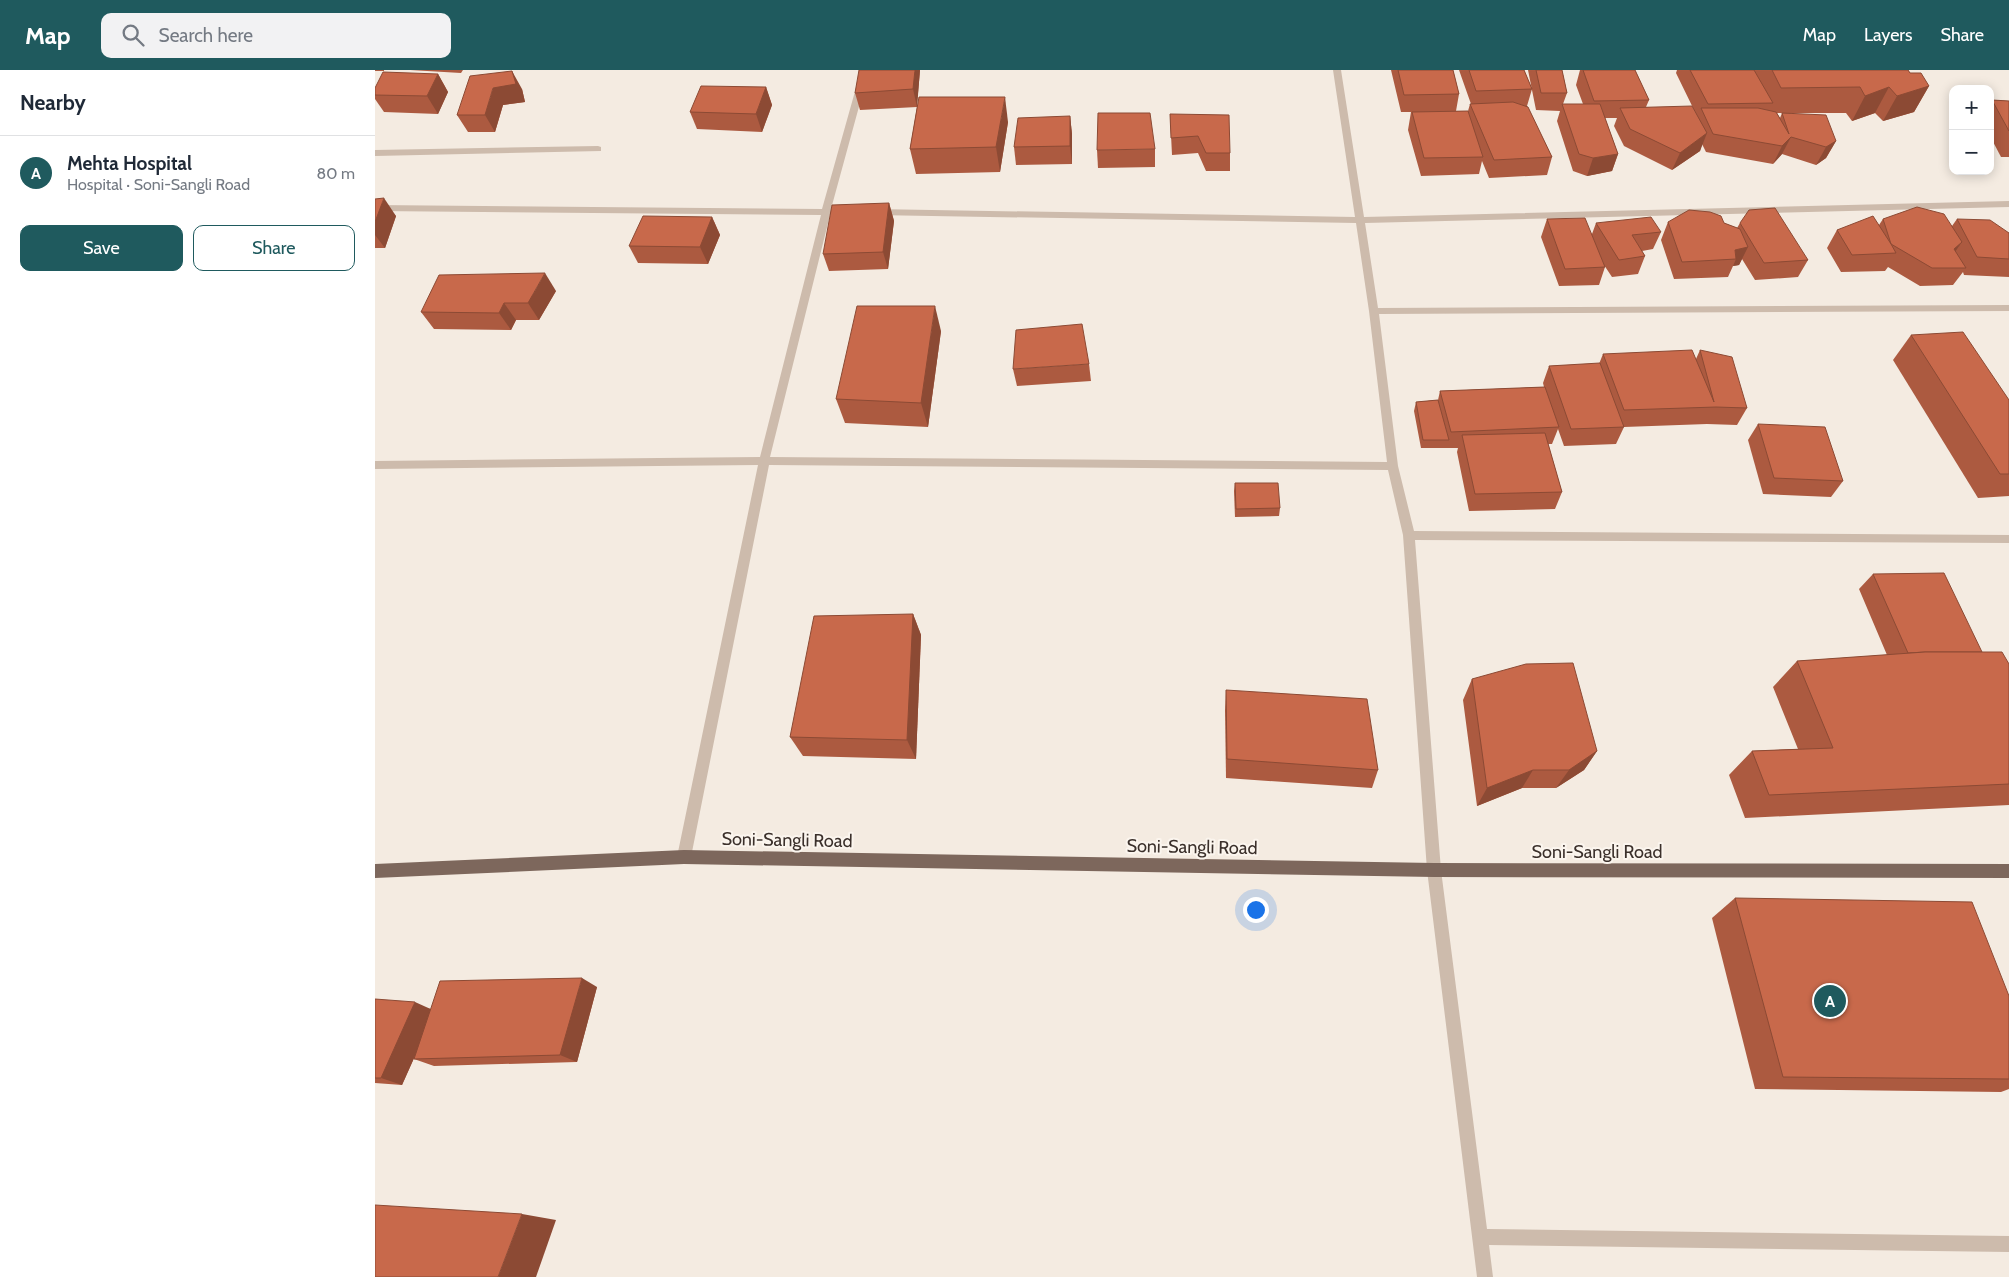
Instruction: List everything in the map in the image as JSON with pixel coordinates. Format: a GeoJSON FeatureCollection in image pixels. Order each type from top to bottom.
{"type":"FeatureCollection","features":[{"type":"Feature","properties":{"kind":"main road","name":"Soni-Sangli Road"},"geometry":{"type":"LineString","coordinates":[[375,871],[685,857],[1434,870],[2009,871]]}},
{"type":"Feature","properties":{"kind":"street"},"geometry":{"type":"LineString","coordinates":[[685,857],[764,461],[826,212],[865,70]]}},
{"type":"Feature","properties":{"kind":"street"},"geometry":{"type":"LineString","coordinates":[[1337,70],[1374,312],[1393,466],[1409,535],[1434,870],[1485,1277]]}},
{"type":"Feature","properties":{"kind":"street"},"geometry":{"type":"LineString","coordinates":[[375,154],[598,149]]}},
{"type":"Feature","properties":{"kind":"street"},"geometry":{"type":"LineString","coordinates":[[375,208],[861,212],[1360,220],[2009,204]]}},
{"type":"Feature","properties":{"kind":"street"},"geometry":{"type":"LineString","coordinates":[[1374,312],[2009,308]]}},
{"type":"Feature","properties":{"kind":"street"},"geometry":{"type":"LineString","coordinates":[[375,465],[764,461],[1393,466]]}},
{"type":"Feature","properties":{"kind":"street"},"geometry":{"type":"LineString","coordinates":[[1409,535],[2009,540]]}},
{"type":"Feature","properties":{"kind":"street"},"geometry":{"type":"LineString","coordinates":[[1479,1237],[2009,1244]]}},
{"type":"Feature","properties":{"kind":"building"},"geometry":{"type":"Polygon","coordinates":[[[859,70],[915,70],[913,89],[855,93],[859,70]]]}},
{"type":"Feature","properties":{"kind":"building"},"geometry":{"type":"Polygon","coordinates":[[[1398,70],[1453,70],[1459,94],[1404,95],[1398,70]]]}},
{"type":"Feature","properties":{"kind":"building"},"geometry":{"type":"Polygon","coordinates":[[[1469,70],[1524,70],[1532,89],[1476,91],[1469,70]]]}},
{"type":"Feature","properties":{"kind":"building"},"geometry":{"type":"Polygon","coordinates":[[[1536,70],[1562,70],[1567,93],[1541,93],[1536,70]]]}},
{"type":"Feature","properties":{"kind":"building"},"geometry":{"type":"Polygon","coordinates":[[[1583,70],[1635,70],[1649,100],[1594,101],[1583,70]]]}},
{"type":"Feature","properties":{"kind":"building"},"geometry":{"type":"Polygon","coordinates":[[[1690,70],[1754,70],[1773,103],[1708,104],[1690,70]]]}},
{"type":"Feature","properties":{"kind":"building"},"geometry":{"type":"Polygon","coordinates":[[[1772,70],[1908,70],[1910,73],[1921,73],[1929,86],[1897,96],[1889,87],[1865,96],[1860,87],[1781,88],[1772,70]]]}},
{"type":"Feature","properties":{"kind":"building"},"geometry":{"type":"Polygon","coordinates":[[[512,71],[516,84],[493,88],[485,115],[457,115],[470,76],[512,71]]]}},
{"type":"Feature","properties":{"kind":"building"},"geometry":{"type":"Polygon","coordinates":[[[383,72],[438,74],[427,96],[375,95],[375,88],[383,72]]]}},
{"type":"Feature","properties":{"kind":"building"},"geometry":{"type":"Polygon","coordinates":[[[701,86],[766,87],[756,114],[690,112],[701,86]]]}},
{"type":"Feature","properties":{"kind":"building"},"geometry":{"type":"Polygon","coordinates":[[[919,97],[1005,97],[996,147],[910,149],[919,97]]]}},
{"type":"Feature","properties":{"kind":"building"},"geometry":{"type":"Polygon","coordinates":[[[1994,100],[2009,101],[2009,131],[1994,104],[1994,100]]]}},
{"type":"Feature","properties":{"kind":"building"},"geometry":{"type":"Polygon","coordinates":[[[1513,102],[1528,107],[1552,157],[1494,160],[1470,104],[1513,102]]]}},
{"type":"Feature","properties":{"kind":"building"},"geometry":{"type":"Polygon","coordinates":[[[1562,104],[1600,104],[1618,154],[1593,158],[1579,154],[1562,104]]]}},
{"type":"Feature","properties":{"kind":"building"},"geometry":{"type":"Polygon","coordinates":[[[1692,106],[1707,133],[1680,153],[1630,129],[1620,108],[1692,106]]]}},
{"type":"Feature","properties":{"kind":"building"},"geometry":{"type":"Polygon","coordinates":[[[1701,108],[1758,108],[1776,112],[1789,134],[1782,113],[1826,115],[1836,141],[1826,147],[1791,137],[1782,146],[1713,134],[1701,108]]]}},
{"type":"Feature","properties":{"kind":"building"},"geometry":{"type":"Polygon","coordinates":[[[1468,111],[1483,157],[1424,158],[1412,112],[1468,111]]]}},
{"type":"Feature","properties":{"kind":"building"},"geometry":{"type":"Polygon","coordinates":[[[1098,113],[1150,113],[1155,149],[1097,150],[1098,113]]]}},
{"type":"Feature","properties":{"kind":"building"},"geometry":{"type":"Polygon","coordinates":[[[1170,114],[1229,115],[1230,153],[1206,153],[1198,136],[1171,138],[1170,114]]]}},
{"type":"Feature","properties":{"kind":"building"},"geometry":{"type":"Polygon","coordinates":[[[1070,116],[1070,146],[1014,147],[1018,118],[1070,116]]]}},
{"type":"Feature","properties":{"kind":"building"},"geometry":{"type":"Polygon","coordinates":[[[384,198],[375,222],[375,199],[384,198]]]}},
{"type":"Feature","properties":{"kind":"building"},"geometry":{"type":"Polygon","coordinates":[[[889,203],[883,252],[823,254],[832,205],[889,203]]]}},
{"type":"Feature","properties":{"kind":"building"},"geometry":{"type":"Polygon","coordinates":[[[1917,207],[1944,214],[1962,242],[1954,249],[1966,268],[1932,268],[1891,244],[1883,219],[1917,207]]]}},
{"type":"Feature","properties":{"kind":"building"},"geometry":{"type":"Polygon","coordinates":[[[1775,208],[1808,260],[1764,263],[1740,223],[1749,210],[1775,208]]]}},
{"type":"Feature","properties":{"kind":"building"},"geometry":{"type":"Polygon","coordinates":[[[1689,210],[1710,212],[1721,216],[1724,223],[1740,229],[1748,247],[1735,250],[1736,259],[1682,262],[1668,222],[1689,210]]]}},
{"type":"Feature","properties":{"kind":"building"},"geometry":{"type":"Polygon","coordinates":[[[643,216],[712,217],[700,247],[629,246],[643,216]]]}},
{"type":"Feature","properties":{"kind":"building"},"geometry":{"type":"Polygon","coordinates":[[[1873,216],[1896,253],[1852,255],[1837,230],[1873,216]]]}},
{"type":"Feature","properties":{"kind":"building"},"geometry":{"type":"Polygon","coordinates":[[[1651,217],[1661,232],[1632,235],[1645,256],[1619,260],[1596,223],[1651,217]]]}},
{"type":"Feature","properties":{"kind":"building"},"geometry":{"type":"Polygon","coordinates":[[[1585,218],[1605,267],[1565,269],[1547,219],[1585,218]]]}},
{"type":"Feature","properties":{"kind":"building"},"geometry":{"type":"Polygon","coordinates":[[[1957,219],[1990,220],[2009,233],[2009,259],[1977,257],[1957,219]]]}},
{"type":"Feature","properties":{"kind":"building"},"geometry":{"type":"Polygon","coordinates":[[[545,273],[528,303],[504,303],[499,313],[421,312],[439,275],[545,273]]]}},
{"type":"Feature","properties":{"kind":"building"},"geometry":{"type":"Polygon","coordinates":[[[857,306],[935,306],[921,403],[836,399],[857,306]]]}},
{"type":"Feature","properties":{"kind":"building"},"geometry":{"type":"Polygon","coordinates":[[[1082,324],[1089,364],[1013,369],[1016,330],[1082,324]]]}},
{"type":"Feature","properties":{"kind":"building"},"geometry":{"type":"Polygon","coordinates":[[[1963,332],[2009,400],[2009,474],[2000,474],[1911,335],[1963,332]]]}},
{"type":"Feature","properties":{"kind":"building"},"geometry":{"type":"Polygon","coordinates":[[[1692,350],[1714,402],[1700,350],[1732,357],[1747,408],[1716,407],[1624,410],[1603,354],[1692,350]]]}},
{"type":"Feature","properties":{"kind":"building"},"geometry":{"type":"Polygon","coordinates":[[[1600,363],[1624,427],[1571,429],[1549,366],[1600,363]]]}},
{"type":"Feature","properties":{"kind":"building"},"geometry":{"type":"Polygon","coordinates":[[[1545,387],[1559,427],[1451,432],[1440,391],[1545,387]]]}},
{"type":"Feature","properties":{"kind":"building"},"geometry":{"type":"Polygon","coordinates":[[[1438,400],[1449,440],[1423,440],[1416,402],[1438,400]]]}},
{"type":"Feature","properties":{"kind":"building"},"geometry":{"type":"Polygon","coordinates":[[[1758,424],[1825,427],[1843,481],[1774,478],[1758,424]]]}},
{"type":"Feature","properties":{"kind":"building"},"geometry":{"type":"Polygon","coordinates":[[[1545,433],[1562,492],[1475,494],[1462,435],[1545,433]]]}},
{"type":"Feature","properties":{"kind":"building"},"geometry":{"type":"Polygon","coordinates":[[[1235,483],[1278,483],[1280,508],[1236,509],[1235,483]]]}},
{"type":"Feature","properties":{"kind":"building"},"geometry":{"type":"Polygon","coordinates":[[[1944,573],[1982,652],[1908,653],[1873,574],[1944,573]]]}},
{"type":"Feature","properties":{"kind":"building"},"geometry":{"type":"Polygon","coordinates":[[[913,614],[907,740],[790,737],[814,616],[913,614]]]}},
{"type":"Feature","properties":{"kind":"building"},"geometry":{"type":"Polygon","coordinates":[[[1925,652],[2002,652],[2009,664],[2009,784],[1769,795],[1752,751],[1833,748],[1797,661],[1925,652]]]}},
{"type":"Feature","properties":{"kind":"building"},"geometry":{"type":"Polygon","coordinates":[[[1573,663],[1597,751],[1569,770],[1533,770],[1487,788],[1472,679],[1526,664],[1573,663]]]}},
{"type":"Feature","properties":{"kind":"building"},"geometry":{"type":"Polygon","coordinates":[[[1226,690],[1367,699],[1378,770],[1227,759],[1226,690]]]}},
{"type":"Feature","properties":{"kind":"building"},"geometry":{"type":"Polygon","coordinates":[[[1735,898],[1972,902],[2009,996],[2009,1079],[1783,1077],[1735,898]]]}},
{"type":"Feature","properties":{"kind":"building"},"geometry":{"type":"Polygon","coordinates":[[[582,978],[560,1055],[414,1059],[440,981],[582,978]]]}},
{"type":"Feature","properties":{"kind":"building"},"geometry":{"type":"Polygon","coordinates":[[[375,999],[415,1002],[381,1078],[375,1078],[375,999]]]}},
{"type":"Feature","properties":{"kind":"building"},"geometry":{"type":"Polygon","coordinates":[[[375,1205],[522,1214],[498,1277],[375,1277],[375,1205]]]}},
{"type":"Feature","properties":{"kind":"place","name":"Mehta Hospital"},"geometry":{"type":"Point","coordinates":[1830,1001]}}]}
